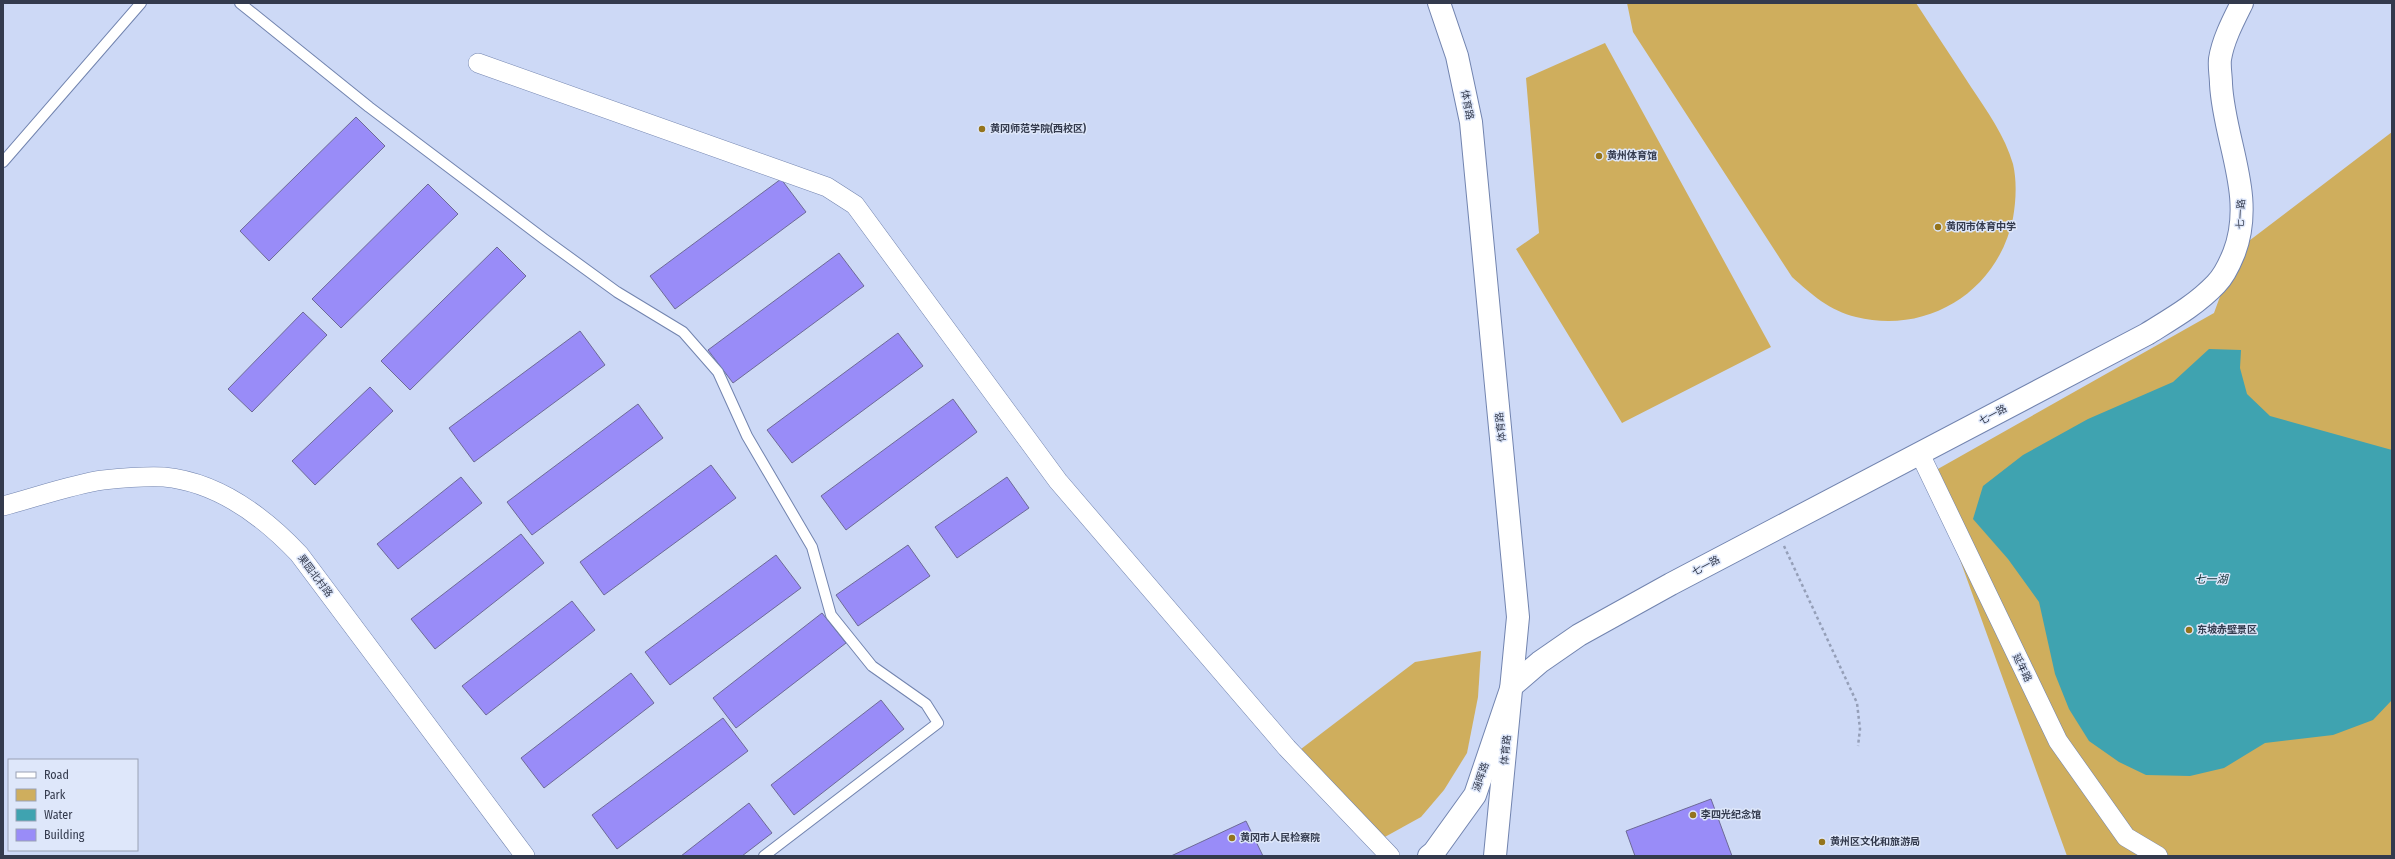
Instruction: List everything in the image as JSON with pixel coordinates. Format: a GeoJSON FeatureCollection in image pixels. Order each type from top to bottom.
{"type":"FeatureCollection","features":[{"type":"Feature","properties":{"kind":"street","name":"体育路"},"geometry":{"type":"LineString","coordinates":[[1439,3],[1457,56],[1471,122],[1518,618],[1495,856]]}},
{"type":"Feature","properties":{"kind":"street","name":"七一路"},"geometry":{"type":"LineString","coordinates":[[1512,686],[1540,662],[1579,634],[2147,334],[2190,306],[2217,284],[2231,261],[2239,239],[2242,217],[2242,190],[2222,100],[2220,60],[2228,31],[2242,3]]}},
{"type":"Feature","properties":{"kind":"street"},"geometry":{"type":"LineString","coordinates":[[478,63],[827,187],[855,205],[1058,481],[1287,748],[1390,856]]}},
{"type":"Feature","properties":{"kind":"street","name":"延年路"},"geometry":{"type":"LineString","coordinates":[[1920,454],[2058,741],[2126,837],[2158,856]]}},
{"type":"Feature","properties":{"kind":"street","name":"果园北村路"},"geometry":{"type":"LineString","coordinates":[[3,506],[102,480],[164,477],[209,490],[250,511],[279,533],[299,554],[525,856]]}},
{"type":"Feature","properties":{"kind":"street","name":"涵晖路"},"geometry":{"type":"LineString","coordinates":[[1429,856],[1434,852],[1475,795],[1512,686]]}},
{"type":"Feature","properties":{"kind":"lane"},"geometry":{"type":"LineString","coordinates":[[3,162],[141,3]]}},
{"type":"Feature","properties":{"kind":"lane"},"geometry":{"type":"LineString","coordinates":[[240,3],[369,107],[544,239],[617,292],[683,332],[718,372],[747,436],[812,547],[831,615],[872,666],[926,704],[938,724],[764,856]]}},
{"type":"Feature","properties":{"kind":"path"},"geometry":{"type":"LineString","coordinates":[[1776,529],[1857,702],[1860,729],[1858,746]]}},
{"type":"Feature","properties":{"kind":"green space"},"geometry":{"type":"Polygon","coordinates":[[[1627,3],[1916,3],[1995,124],[2010,154],[2013,164],[2016,191],[2013,218],[2005,244],[1992,267],[1976,286],[1956,302],[1933,313],[1909,319],[1883,321],[1856,317],[1838,311],[1821,301],[1792,277],[1633,32],[1627,3]]]}},
{"type":"Feature","properties":{"kind":"green space","name":"黄州体育馆"},"geometry":{"type":"Polygon","coordinates":[[[1605,43],[1771,347],[1622,423],[1516,249],[1539,233],[1526,78],[1605,43]]]}},
{"type":"Feature","properties":{"kind":"green space","name":"东坡赤壁景区"},"geometry":{"type":"Polygon","coordinates":[[[2392,132],[2392,856],[2067,856],[1929,474],[2214,313],[2237,250],[2392,132]]]}},
{"type":"Feature","properties":{"kind":"green space"},"geometry":{"type":"Polygon","coordinates":[[[1481,651],[1478,697],[1467,753],[1444,790],[1421,817],[1383,838],[1301,749],[1415,662],[1481,651]]]}},
{"type":"Feature","properties":{"kind":"water","name":"七一湖"},"geometry":{"type":"Polygon","coordinates":[[[2209,349],[2241,350],[2240,368],[2247,394],[2270,416],[2392,450],[2392,700],[2373,720],[2333,735],[2265,743],[2224,768],[2190,776],[2146,775],[2119,762],[2089,741],[2069,709],[2055,674],[2039,602],[2008,559],[1973,519],[1983,486],[2023,455],[2088,419],[2173,382],[2209,349]]]}},
{"type":"Feature","properties":{"kind":"building"},"geometry":{"type":"Polygon","coordinates":[[[356,117],[385,146],[269,261],[240,231],[356,117]]]}},
{"type":"Feature","properties":{"kind":"building"},"geometry":{"type":"Polygon","coordinates":[[[781,179],[806,212],[675,309],[650,276],[781,179]]]}},
{"type":"Feature","properties":{"kind":"building"},"geometry":{"type":"Polygon","coordinates":[[[428,184],[458,214],[341,328],[312,299],[428,184]]]}},
{"type":"Feature","properties":{"kind":"building"},"geometry":{"type":"Polygon","coordinates":[[[497,247],[526,276],[410,390],[381,361],[497,247]]]}},
{"type":"Feature","properties":{"kind":"building"},"geometry":{"type":"Polygon","coordinates":[[[839,253],[864,286],[733,383],[708,350],[839,253]]]}},
{"type":"Feature","properties":{"kind":"building"},"geometry":{"type":"Polygon","coordinates":[[[303,312],[327,335],[252,412],[228,389],[303,312]]]}},
{"type":"Feature","properties":{"kind":"building"},"geometry":{"type":"Polygon","coordinates":[[[580,331],[605,365],[474,462],[449,428],[580,331]]]}},
{"type":"Feature","properties":{"kind":"building"},"geometry":{"type":"Polygon","coordinates":[[[898,333],[923,366],[792,463],[767,430],[898,333]]]}},
{"type":"Feature","properties":{"kind":"building"},"geometry":{"type":"Polygon","coordinates":[[[370,387],[393,411],[315,485],[292,461],[370,387]]]}},
{"type":"Feature","properties":{"kind":"building"},"geometry":{"type":"Polygon","coordinates":[[[953,399],[977,432],[846,530],[821,496],[953,399]]]}},
{"type":"Feature","properties":{"kind":"building"},"geometry":{"type":"Polygon","coordinates":[[[638,404],[663,438],[532,535],[507,502],[638,404]]]}},
{"type":"Feature","properties":{"kind":"building"},"geometry":{"type":"Polygon","coordinates":[[[711,465],[736,498],[604,595],[580,562],[711,465]]]}},
{"type":"Feature","properties":{"kind":"building"},"geometry":{"type":"Polygon","coordinates":[[[461,477],[482,503],[398,569],[377,544],[461,477]]]}},
{"type":"Feature","properties":{"kind":"building"},"geometry":{"type":"Polygon","coordinates":[[[1007,477],[1029,508],[957,558],[935,527],[1007,477]]]}},
{"type":"Feature","properties":{"kind":"building"},"geometry":{"type":"Polygon","coordinates":[[[521,534],[544,563],[435,649],[411,619],[521,534]]]}},
{"type":"Feature","properties":{"kind":"building"},"geometry":{"type":"Polygon","coordinates":[[[908,545],[930,576],[858,626],[836,595],[908,545]]]}},
{"type":"Feature","properties":{"kind":"building"},"geometry":{"type":"Polygon","coordinates":[[[776,555],[801,588],[670,685],[645,652],[776,555]]]}},
{"type":"Feature","properties":{"kind":"building"},"geometry":{"type":"Polygon","coordinates":[[[572,601],[595,630],[486,715],[462,686],[572,601]]]}},
{"type":"Feature","properties":{"kind":"building"},"geometry":{"type":"Polygon","coordinates":[[[822,613],[846,643],[736,728],[713,698],[822,613]]]}},
{"type":"Feature","properties":{"kind":"building"},"geometry":{"type":"Polygon","coordinates":[[[631,673],[654,703],[544,788],[521,758],[631,673]]]}},
{"type":"Feature","properties":{"kind":"building"},"geometry":{"type":"Polygon","coordinates":[[[881,700],[904,729],[794,815],[771,785],[881,700]]]}},
{"type":"Feature","properties":{"kind":"building"},"geometry":{"type":"Polygon","coordinates":[[[723,718],[748,751],[617,849],[592,815],[723,718]]]}},
{"type":"Feature","properties":{"kind":"building","name":"李四光纪念馆"},"geometry":{"type":"Polygon","coordinates":[[[1711,799],[1732,856],[1635,856],[1626,831],[1711,799]]]}},
{"type":"Feature","properties":{"kind":"building"},"geometry":{"type":"Polygon","coordinates":[[[749,803],[772,833],[742,856],[681,856],[749,803]]]}},
{"type":"Feature","properties":{"kind":"building","name":"黄冈市人民检察院"},"geometry":{"type":"Polygon","coordinates":[[[1246,821],[1263,856],[1171,856],[1246,821]]]}},
{"type":"Feature","properties":{"kind":"place","name":"黄冈师范学院(西校区)"},"geometry":{"type":"Point","coordinates":[982,129]}},
{"type":"Feature","properties":{"kind":"place","name":"黄州体育馆"},"geometry":{"type":"Point","coordinates":[1599,156]}},
{"type":"Feature","properties":{"kind":"place","name":"黄冈市体育中学"},"geometry":{"type":"Point","coordinates":[1938,227]}},
{"type":"Feature","properties":{"kind":"place","name":"东坡赤壁景区"},"geometry":{"type":"Point","coordinates":[2189,630]}},
{"type":"Feature","properties":{"kind":"place","name":"李四光纪念馆"},"geometry":{"type":"Point","coordinates":[1693,815]}},
{"type":"Feature","properties":{"kind":"place","name":"黄冈市人民检察院"},"geometry":{"type":"Point","coordinates":[1232,838]}},
{"type":"Feature","properties":{"kind":"place","name":"黄州区文化和旅游局"},"geometry":{"type":"Point","coordinates":[1822,842]}}]}
